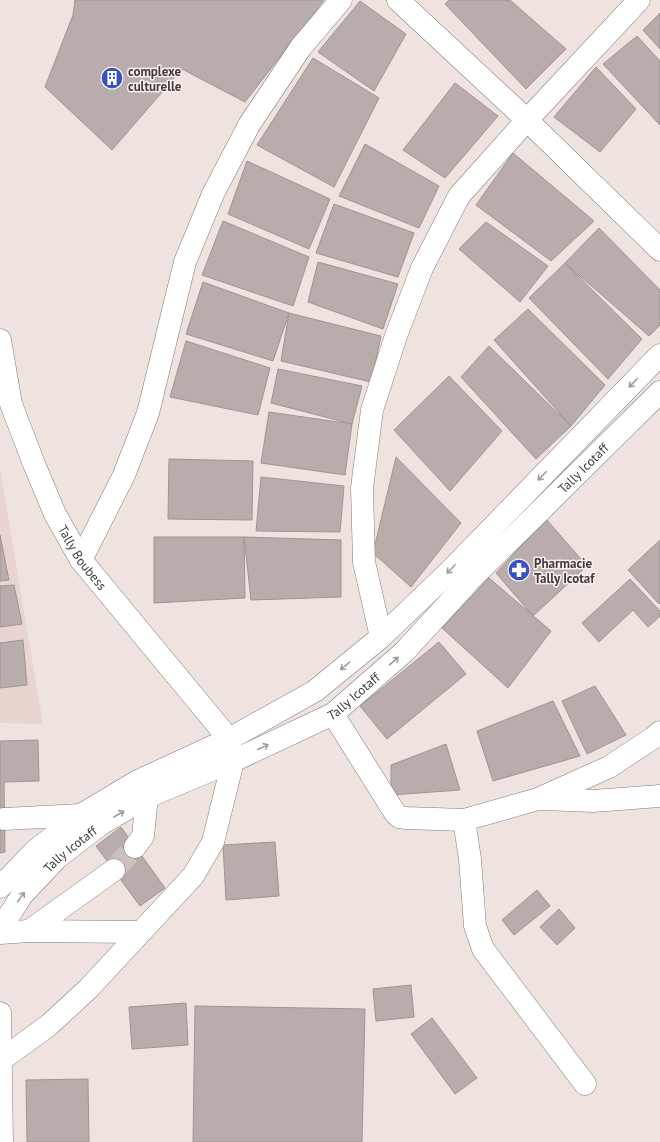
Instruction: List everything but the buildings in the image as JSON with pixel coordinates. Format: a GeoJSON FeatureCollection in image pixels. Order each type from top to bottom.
{"type":"FeatureCollection","features":[{"type":"Feature","properties":{"kind":"street"},"geometry":{"type":"LineString","coordinates":[[81,560],[124,475],[148,413],[185,262],[213,194],[249,125],[301,47],[341,0]]}},
{"type":"Feature","properties":{"kind":"street"},"geometry":{"type":"LineString","coordinates":[[398,0],[527,120],[660,250]]}},
{"type":"Feature","properties":{"kind":"street"},"geometry":{"type":"LineString","coordinates":[[380,637],[364,562],[362,488],[372,410],[396,336],[422,268],[460,196],[527,120],[640,0]]}},
{"type":"Feature","properties":{"kind":"street","name":"Tally Boubess"},"geometry":{"type":"LineString","coordinates":[[0,340],[11,404],[55,514],[81,560],[229,739]]}},
{"type":"Feature","properties":{"kind":"street","name":"Tally Icotaff"},"geometry":{"type":"LineString","coordinates":[[0,931],[22,895],[57,858],[143,789],[315,691],[380,637],[449,572],[660,355]]}},
{"type":"Feature","properties":{"kind":"street","name":"Tally Icotaff"},"geometry":{"type":"LineString","coordinates":[[0,887],[36,850],[81,815],[143,789],[233,761],[333,714],[404,652],[470,580],[660,392]]}},
{"type":"Feature","properties":{"kind":"street"},"geometry":{"type":"LineString","coordinates":[[333,714],[395,813],[399,817],[464,820],[538,799],[609,767],[660,732]]}},
{"type":"Feature","properties":{"kind":"street"},"geometry":{"type":"LineString","coordinates":[[1,1060],[49,1025],[88,989],[193,876],[213,842],[233,761],[229,739]]}},
{"type":"Feature","properties":{"kind":"street"},"geometry":{"type":"LineString","coordinates":[[135,847],[142,836],[143,789]]}},
{"type":"Feature","properties":{"kind":"street"},"geometry":{"type":"LineString","coordinates":[[538,799],[593,801],[660,796]]}},
{"type":"Feature","properties":{"kind":"street"},"geometry":{"type":"LineString","coordinates":[[4,819],[81,815]]}},
{"type":"Feature","properties":{"kind":"street"},"geometry":{"type":"LineString","coordinates":[[464,820],[470,859],[475,926],[483,949],[585,1084]]}},
{"type":"Feature","properties":{"kind":"street"},"geometry":{"type":"LineString","coordinates":[[29,931],[114,870]]}},
{"type":"Feature","properties":{"kind":"street"},"geometry":{"type":"LineString","coordinates":[[0,931],[141,932]]}},
{"type":"Feature","properties":{"kind":"street"},"geometry":{"type":"LineString","coordinates":[[0,1013],[2,1142]]}},
{"type":"Feature","properties":{"kind":"shaded area"},"geometry":{"type":"Polygon","coordinates":[[[0,468],[43,724],[0,723],[0,468]]]}},
{"type":"Feature","properties":{"kind":"tunnel"},"geometry":{"type":"LineString","coordinates":[[114,870],[135,847]]}},
{"type":"Feature","properties":{"kind":"place","name":"complexe culturelle"},"geometry":{"type":"Point","coordinates":[112,78]}},
{"type":"Feature","properties":{"kind":"place","name":"Pharmacie Tally Icotaf"},"geometry":{"type":"Point","coordinates":[519,570]}}]}
